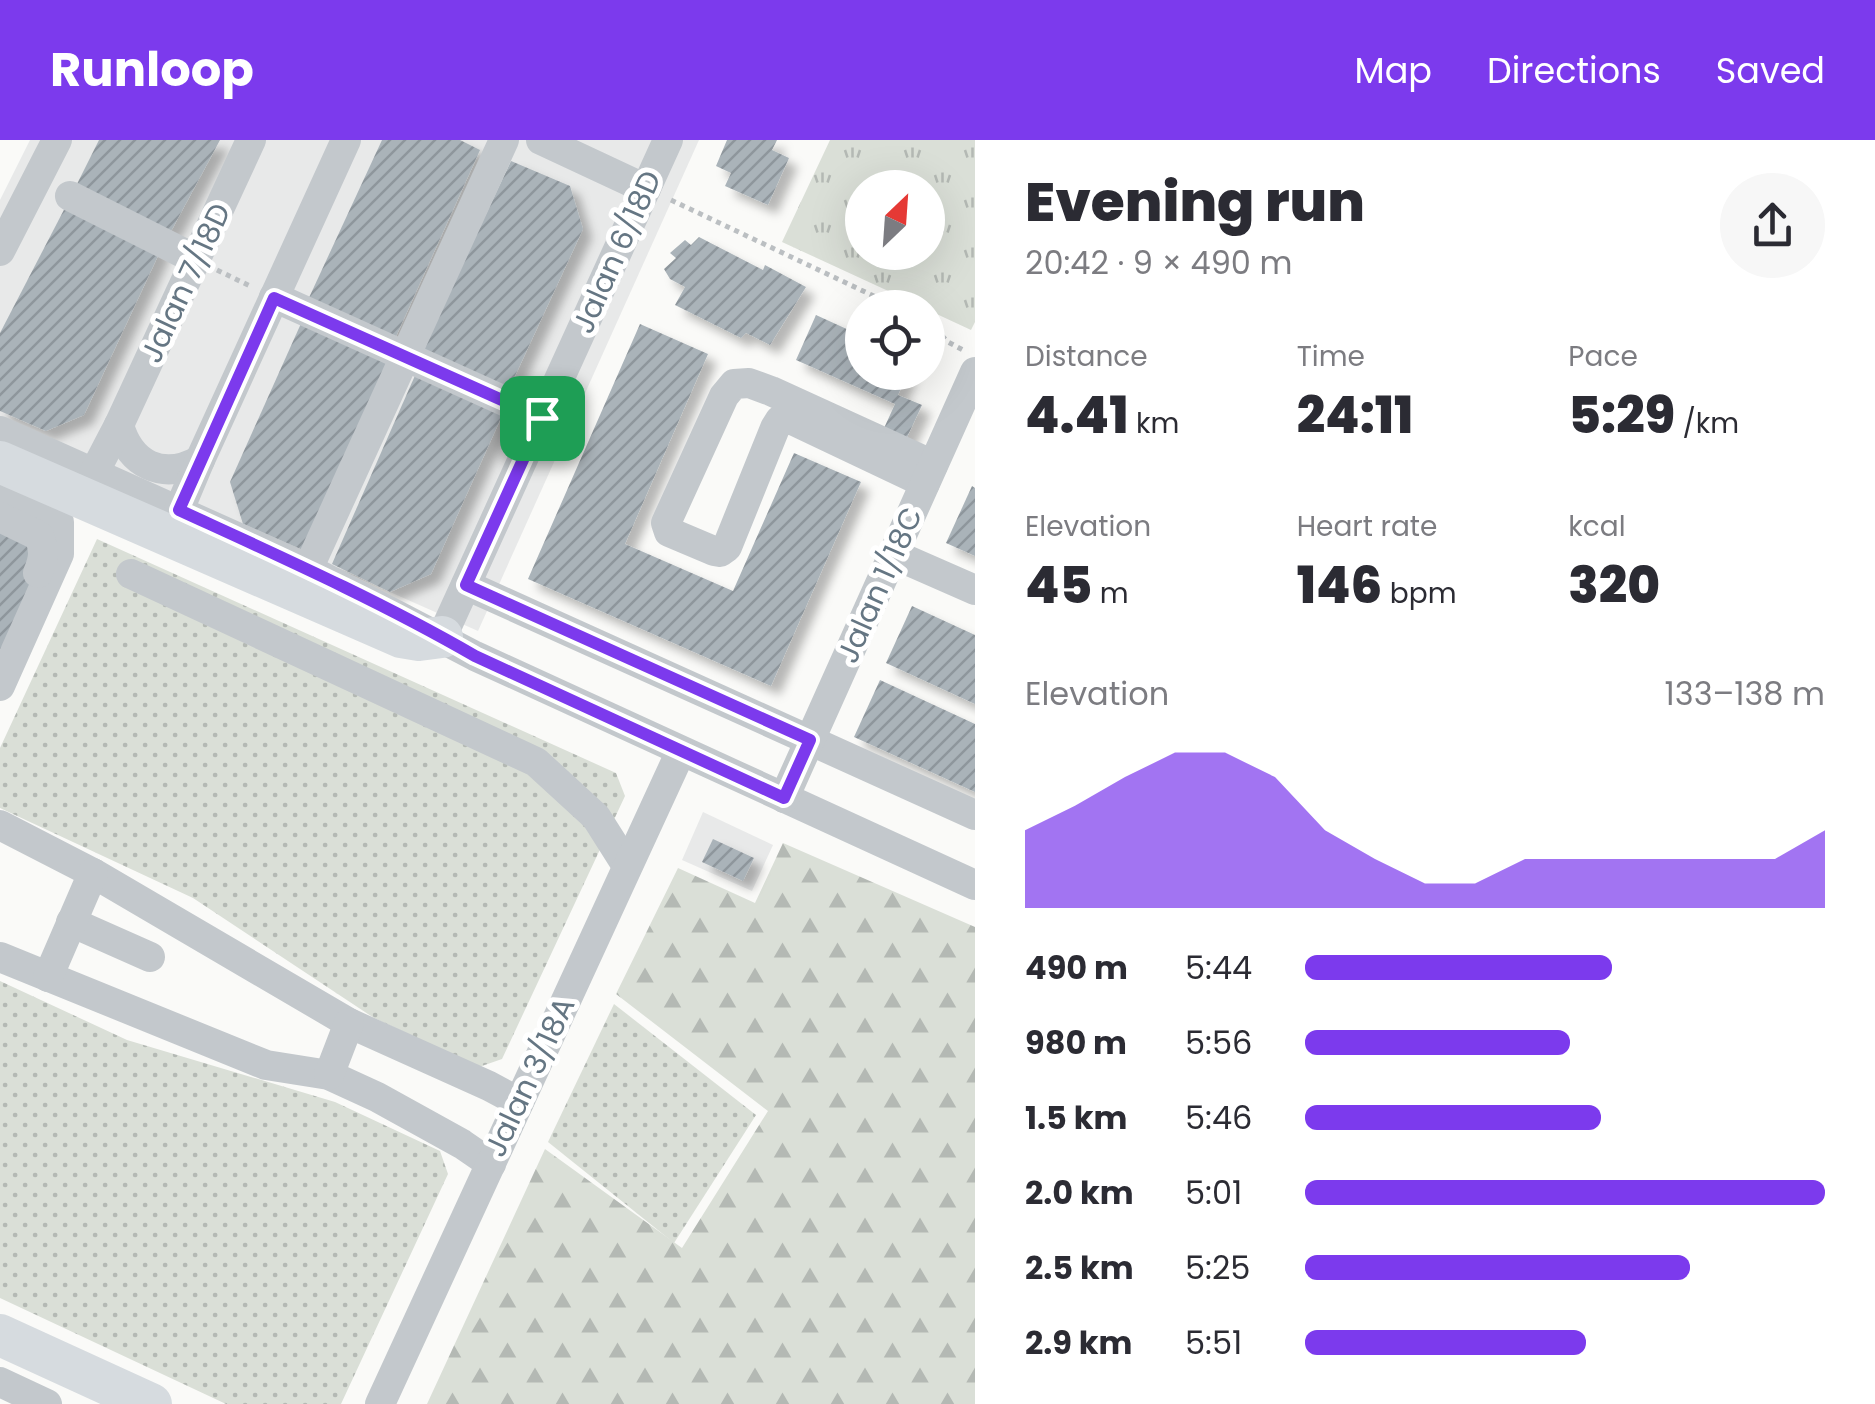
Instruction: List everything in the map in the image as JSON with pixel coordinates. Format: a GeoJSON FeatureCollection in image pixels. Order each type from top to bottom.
{"type":"FeatureCollection","features":[{"type":"Feature","properties":{"kind":"highway"},"geometry":{"type":"LineString","coordinates":[[0,462],[422,637]]}},
{"type":"Feature","properties":{"kind":"highway"},"geometry":{"type":"LineString","coordinates":[[6,1337],[151,1404]]}},
{"type":"Feature","properties":{"kind":"street"},"geometry":{"type":"LineString","coordinates":[[0,250],[57,140]]}},
{"type":"Feature","properties":{"kind":"street","name":"Jalan 7/18D"},"geometry":{"type":"LineString","coordinates":[[94,472],[251,140]]}},
{"type":"Feature","properties":{"kind":"street"},"geometry":{"type":"LineString","coordinates":[[179,510],[346,140]]}},
{"type":"Feature","properties":{"kind":"street"},"geometry":{"type":"LineString","coordinates":[[308,569],[504,140]]}},
{"type":"Feature","properties":{"kind":"street"},"geometry":{"type":"LineString","coordinates":[[542,140],[646,189]]}},
{"type":"Feature","properties":{"kind":"street","name":"Jalan 6/18D"},"geometry":{"type":"LineString","coordinates":[[422,637],[466,585],[646,189],[662,142]]}},
{"type":"Feature","properties":{"kind":"street"},"geometry":{"type":"LineString","coordinates":[[70,196],[196,260]]}},
{"type":"Feature","properties":{"kind":"street"},"geometry":{"type":"LineString","coordinates":[[274,298],[542,418]]}},
{"type":"Feature","properties":{"kind":"street","name":"Jalan 1/18C"},"geometry":{"type":"LineString","coordinates":[[784,798],[975,372]]}},
{"type":"Feature","properties":{"kind":"street"},"geometry":{"type":"LineString","coordinates":[[749,383],[771,391],[929,474],[788,418],[780,420],[776,428],[727,547],[714,551],[666,528],[724,396],[734,384],[749,383]]}},
{"type":"Feature","properties":{"kind":"street"},"geometry":{"type":"LineString","coordinates":[[119,425],[127,447],[144,463],[166,470],[200,460]]}},
{"type":"Feature","properties":{"kind":"street"},"geometry":{"type":"LineString","coordinates":[[0,431],[308,569],[422,637],[475,656],[975,885]]}},
{"type":"Feature","properties":{"kind":"street"},"geometry":{"type":"LineString","coordinates":[[0,488],[36,504],[59,522],[59,554],[0,686]]}},
{"type":"Feature","properties":{"kind":"street"},"geometry":{"type":"LineString","coordinates":[[0,517],[39,536],[44,549],[43,562],[0,660]]}},
{"type":"Feature","properties":{"kind":"street"},"geometry":{"type":"LineString","coordinates":[[893,554],[975,590]]}},
{"type":"Feature","properties":{"kind":"street"},"geometry":{"type":"LineString","coordinates":[[131,574],[536,762],[596,816],[627,866]]}},
{"type":"Feature","properties":{"kind":"street"},"geometry":{"type":"LineString","coordinates":[[466,585],[975,815]]}},
{"type":"Feature","properties":{"kind":"street","name":"Jalan 3/18A"},"geometry":{"type":"LineString","coordinates":[[380,1404],[682,751]]}},
{"type":"Feature","properties":{"kind":"street"},"geometry":{"type":"LineString","coordinates":[[0,825],[93,873],[349,1023],[519,1102]]}},
{"type":"Feature","properties":{"kind":"street"},"geometry":{"type":"LineString","coordinates":[[48,977],[93,873]]}},
{"type":"Feature","properties":{"kind":"street"},"geometry":{"type":"LineString","coordinates":[[71,922],[150,956]]}},
{"type":"Feature","properties":{"kind":"street"},"geometry":{"type":"LineString","coordinates":[[0,956],[266,1065],[329,1076],[377,1096],[491,1164]]}},
{"type":"Feature","properties":{"kind":"street"},"geometry":{"type":"LineString","coordinates":[[329,1076],[349,1023]]}},
{"type":"Feature","properties":{"kind":"street"},"geometry":{"type":"LineString","coordinates":[[0,1382],[47,1404]]}},
{"type":"Feature","properties":{"kind":"path"},"geometry":{"type":"LineString","coordinates":[[646,189],[861,290]]}},
{"type":"Feature","properties":{"kind":"path"},"geometry":{"type":"LineString","coordinates":[[196,260],[274,298]]}},
{"type":"Feature","properties":{"kind":"path"},"geometry":{"type":"LineString","coordinates":[[945,339],[975,355]]}},
{"type":"Feature","properties":{"kind":"shaded area"},"geometry":{"type":"Polygon","coordinates":[[[30,140],[699,140],[478,631],[0,419],[0,200],[30,140]]]}},
{"type":"Feature","properties":{"kind":"shaded area"},"geometry":{"type":"Polygon","coordinates":[[[703,812],[773,845],[752,891],[682,860],[703,812]]]}},
{"type":"Feature","properties":{"kind":"green space"},"geometry":{"type":"Polygon","coordinates":[[[830,140],[975,140],[975,322],[971,330],[945,318],[945,290],[886,290],[782,242],[830,140]]]}},
{"type":"Feature","properties":{"kind":"green space"},"geometry":{"type":"Polygon","coordinates":[[[97,539],[616,773],[625,796],[502,1059],[479,1067],[374,1018],[193,898],[0,808],[0,748],[97,539]]]}},
{"type":"Feature","properties":{"kind":"green space"},"geometry":{"type":"Polygon","coordinates":[[[783,843],[975,927],[975,1404],[427,1404],[545,1149],[682,1248],[768,1111],[616,994],[678,868],[755,903],[783,843]]]}},
{"type":"Feature","properties":{"kind":"green space"},"geometry":{"type":"Polygon","coordinates":[[[0,981],[127,1040],[335,1102],[440,1151],[448,1174],[341,1404],[226,1404],[0,1298],[0,981]]]}},
{"type":"Feature","properties":{"kind":"green space"},"geometry":{"type":"Polygon","coordinates":[[[614,1004],[756,1115],[674,1243],[548,1142],[614,1004]]]}},
{"type":"Feature","properties":{"kind":"building"},"geometry":{"type":"Polygon","coordinates":[[[99,140],[220,140],[170,233],[76,186],[99,140]]]}},
{"type":"Feature","properties":{"kind":"building"},"geometry":{"type":"Polygon","coordinates":[[[382,140],[460,140],[480,150],[393,343],[307,302],[382,140]]]}},
{"type":"Feature","properties":{"kind":"building"},"geometry":{"type":"Polygon","coordinates":[[[727,140],[777,140],[772,150],[789,158],[768,205],[725,186],[731,173],[716,166],[727,140]]]}},
{"type":"Feature","properties":{"kind":"building"},"geometry":{"type":"Polygon","coordinates":[[[511,161],[570,186],[583,229],[508,391],[421,352],[511,161]]]}},
{"type":"Feature","properties":{"kind":"building"},"geometry":{"type":"Polygon","coordinates":[[[68,202],[162,247],[84,415],[46,431],[0,411],[0,333],[68,202]]]}},
{"type":"Feature","properties":{"kind":"building"},"geometry":{"type":"Polygon","coordinates":[[[699,237],[806,287],[770,345],[746,333],[741,338],[675,305],[685,287],[670,279],[664,269],[676,258],[670,253],[685,240],[691,245],[699,237]]]}},
{"type":"Feature","properties":{"kind":"building"},"geometry":{"type":"Polygon","coordinates":[[[816,315],[845,328],[845,382],[796,360],[816,315]]]}},
{"type":"Feature","properties":{"kind":"building"},"geometry":{"type":"Polygon","coordinates":[[[303,319],[391,357],[303,550],[243,524],[230,482],[303,319]]]}},
{"type":"Feature","properties":{"kind":"building"},"geometry":{"type":"Polygon","coordinates":[[[640,324],[708,354],[625,544],[733,591],[794,453],[861,482],[771,686],[528,579],[640,324]]]}},
{"type":"Feature","properties":{"kind":"building"},"geometry":{"type":"Polygon","coordinates":[[[417,371],[504,411],[431,574],[390,592],[332,564],[417,371]]]}},
{"type":"Feature","properties":{"kind":"building"},"geometry":{"type":"Polygon","coordinates":[[[864,390],[900,390],[898,395],[922,405],[902,448],[880,437],[895,404],[864,390]]]}},
{"type":"Feature","properties":{"kind":"building"},"geometry":{"type":"Polygon","coordinates":[[[972,486],[975,488],[975,556],[946,543],[972,486]]]}},
{"type":"Feature","properties":{"kind":"building"},"geometry":{"type":"Polygon","coordinates":[[[0,525],[52,548],[0,656],[0,525]]]}},
{"type":"Feature","properties":{"kind":"building"},"geometry":{"type":"Polygon","coordinates":[[[912,606],[975,635],[975,704],[886,663],[912,606]]]}},
{"type":"Feature","properties":{"kind":"building"},"geometry":{"type":"Polygon","coordinates":[[[880,680],[975,724],[975,792],[854,737],[880,680]]]}},
{"type":"Feature","properties":{"kind":"building"},"geometry":{"type":"Polygon","coordinates":[[[713,839],[754,858],[743,881],[702,862],[713,839]]]}},
{"type":"Feature","properties":{"kind":"route"},"geometry":{"type":"LineString","coordinates":[[274,298],[542,418],[466,585],[810,740],[784,798],[475,656],[308,569],[179,510],[274,298]]}}]}
